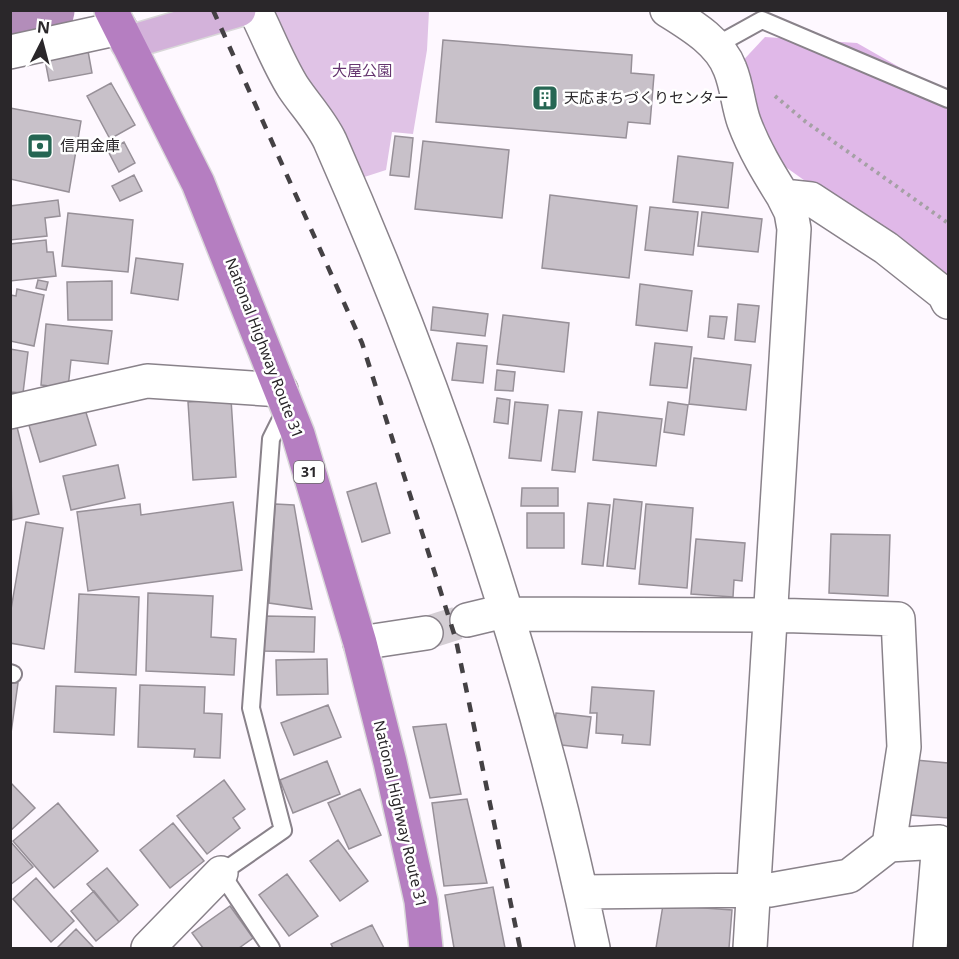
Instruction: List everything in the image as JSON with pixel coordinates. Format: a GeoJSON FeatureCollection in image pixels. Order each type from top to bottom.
{"type":"FeatureCollection","features":[{"type":"Feature","properties":{"kind":"highway","name":"National Highway Route 31"},"geometry":{"type":"LineString","coordinates":[[118,26],[198,183],[298,434],[360,643],[390,762],[421,901],[426,948]]}},
{"type":"Feature","properties":{"kind":"main road"},"geometry":{"type":"LineString","coordinates":[[118,26],[238,10]]}},
{"type":"Feature","properties":{"kind":"street"},"geometry":{"type":"LineString","coordinates":[[255,10],[292,85],[328,138],[432,391],[507,614],[581,892],[593,948]]}},
{"type":"Feature","properties":{"kind":"street"},"geometry":{"type":"LineString","coordinates":[[667,10],[696,28],[715,46],[730,67],[743,120],[753,145],[791,212],[794,229],[750,948]]}},
{"type":"Feature","properties":{"kind":"street"},"geometry":{"type":"LineString","coordinates":[[10,52],[118,26]]}},
{"type":"Feature","properties":{"kind":"street"},"geometry":{"type":"LineString","coordinates":[[783,196],[811,199],[886,248],[944,294],[948,302]]}},
{"type":"Feature","properties":{"kind":"street"},"geometry":{"type":"LineString","coordinates":[[10,411],[147,381],[284,399]]}},
{"type":"Feature","properties":{"kind":"street"},"geometry":{"type":"LineString","coordinates":[[467,620],[492,614],[770,615],[898,619],[904,747],[889,845]]}},
{"type":"Feature","properties":{"kind":"street"},"geometry":{"type":"LineString","coordinates":[[360,643],[426,633]]}},
{"type":"Feature","properties":{"kind":"street"},"geometry":{"type":"LineString","coordinates":[[581,892],[770,890],[849,876],[889,845],[944,845],[930,948]]}},
{"type":"Feature","properties":{"kind":"street"},"geometry":{"type":"LineString","coordinates":[[148,948],[220,873]]}},
{"type":"Feature","properties":{"kind":"lane"},"geometry":{"type":"LineString","coordinates":[[715,46],[762,20],[948,99]]}},
{"type":"Feature","properties":{"kind":"lane"},"geometry":{"type":"LineString","coordinates":[[271,948],[220,873],[283,830],[251,708],[272,439],[284,399]]}},
{"type":"Feature","properties":{"kind":"path"},"geometry":{"type":"LineString","coordinates":[[770,91],[806,122],[948,223]]}},
{"type":"Feature","properties":{"kind":"green space","name":"大屋公園"},"geometry":{"type":"Polygon","coordinates":[[[259,11],[429,11],[427,50],[413,134],[392,132],[386,170],[352,181],[259,11]]]}},
{"type":"Feature","properties":{"kind":"shaded area"},"geometry":{"type":"Polygon","coordinates":[[[765,37],[857,43],[948,95],[948,283],[780,163],[723,82],[765,37]]]}},
{"type":"Feature","properties":{"kind":"building","name":"天応まちづくりセンター"},"geometry":{"type":"Polygon","coordinates":[[[443,40],[632,55],[631,73],[654,75],[650,124],[628,122],[626,138],[436,122],[443,40]]]}},
{"type":"Feature","properties":{"kind":"building"},"geometry":{"type":"Polygon","coordinates":[[[88,51],[92,73],[49,81],[45,60],[88,51]]]}},
{"type":"Feature","properties":{"kind":"building"},"geometry":{"type":"Polygon","coordinates":[[[111,83],[135,125],[110,139],[87,96],[111,83]]]}},
{"type":"Feature","properties":{"kind":"building"},"geometry":{"type":"Polygon","coordinates":[[[10,108],[81,121],[69,192],[10,179],[10,108]]]}},
{"type":"Feature","properties":{"kind":"building"},"geometry":{"type":"Polygon","coordinates":[[[395,136],[413,138],[409,177],[390,175],[395,136]]]}},
{"type":"Feature","properties":{"kind":"building"},"geometry":{"type":"Polygon","coordinates":[[[423,141],[509,150],[502,218],[415,209],[423,141]]]}},
{"type":"Feature","properties":{"kind":"building"},"geometry":{"type":"Polygon","coordinates":[[[124,142],[135,163],[119,172],[108,151],[124,142]]]}},
{"type":"Feature","properties":{"kind":"building"},"geometry":{"type":"Polygon","coordinates":[[[678,156],[733,163],[728,208],[673,202],[678,156]]]}},
{"type":"Feature","properties":{"kind":"building"},"geometry":{"type":"Polygon","coordinates":[[[134,175],[142,191],[120,201],[112,186],[134,175]]]}},
{"type":"Feature","properties":{"kind":"building"},"geometry":{"type":"Polygon","coordinates":[[[550,195],[637,206],[629,278],[542,268],[550,195]]]}},
{"type":"Feature","properties":{"kind":"building"},"geometry":{"type":"Polygon","coordinates":[[[58,200],[60,216],[45,218],[47,236],[10,240],[10,206],[58,200]]]}},
{"type":"Feature","properties":{"kind":"building"},"geometry":{"type":"Polygon","coordinates":[[[650,207],[698,212],[693,255],[645,250],[650,207]]]}},
{"type":"Feature","properties":{"kind":"building"},"geometry":{"type":"Polygon","coordinates":[[[702,212],[762,219],[758,252],[698,246],[702,212]]]}},
{"type":"Feature","properties":{"kind":"building"},"geometry":{"type":"Polygon","coordinates":[[[68,213],[133,220],[128,272],[62,266],[68,213]]]}},
{"type":"Feature","properties":{"kind":"building"},"geometry":{"type":"Polygon","coordinates":[[[46,240],[47,252],[53,252],[56,276],[10,281],[10,244],[46,240]]]}},
{"type":"Feature","properties":{"kind":"building"},"geometry":{"type":"Polygon","coordinates":[[[136,258],[183,264],[178,300],[131,293],[136,258]]]}},
{"type":"Feature","properties":{"kind":"building"},"geometry":{"type":"Polygon","coordinates":[[[38,280],[48,282],[46,290],[36,288],[38,280]]]}},
{"type":"Feature","properties":{"kind":"building"},"geometry":{"type":"Polygon","coordinates":[[[112,281],[112,320],[68,320],[67,282],[112,281]]]}},
{"type":"Feature","properties":{"kind":"building"},"geometry":{"type":"Polygon","coordinates":[[[640,284],[692,291],[687,331],[636,325],[640,284]]]}},
{"type":"Feature","properties":{"kind":"building"},"geometry":{"type":"Polygon","coordinates":[[[17,289],[44,295],[34,346],[10,341],[10,295],[16,296],[17,289]]]}},
{"type":"Feature","properties":{"kind":"building"},"geometry":{"type":"Polygon","coordinates":[[[738,304],[759,306],[755,342],[735,340],[738,304]]]}},
{"type":"Feature","properties":{"kind":"building"},"geometry":{"type":"Polygon","coordinates":[[[433,307],[488,314],[485,336],[431,330],[433,307]]]}},
{"type":"Feature","properties":{"kind":"building"},"geometry":{"type":"Polygon","coordinates":[[[503,315],[569,323],[564,372],[497,364],[503,315]]]}},
{"type":"Feature","properties":{"kind":"building"},"geometry":{"type":"Polygon","coordinates":[[[710,316],[727,317],[724,339],[708,337],[710,316]]]}},
{"type":"Feature","properties":{"kind":"building"},"geometry":{"type":"Polygon","coordinates":[[[46,324],[112,331],[108,364],[71,360],[68,388],[41,385],[46,324]]]}},
{"type":"Feature","properties":{"kind":"building"},"geometry":{"type":"Polygon","coordinates":[[[457,343],[487,346],[483,383],[452,380],[457,343]]]}},
{"type":"Feature","properties":{"kind":"building"},"geometry":{"type":"Polygon","coordinates":[[[655,343],[692,347],[687,388],[650,385],[655,343]]]}},
{"type":"Feature","properties":{"kind":"building"},"geometry":{"type":"Polygon","coordinates":[[[10,349],[28,352],[23,393],[10,392],[10,349]]]}},
{"type":"Feature","properties":{"kind":"building"},"geometry":{"type":"Polygon","coordinates":[[[694,358],[751,365],[746,410],[689,404],[694,358]]]}},
{"type":"Feature","properties":{"kind":"building"},"geometry":{"type":"Polygon","coordinates":[[[497,370],[515,372],[513,391],[495,390],[497,370]]]}},
{"type":"Feature","properties":{"kind":"building"},"geometry":{"type":"Polygon","coordinates":[[[497,398],[510,400],[508,424],[494,422],[497,398]]]}},
{"type":"Feature","properties":{"kind":"building"},"geometry":{"type":"Polygon","coordinates":[[[231,399],[236,477],[193,480],[188,402],[231,399]]]}},
{"type":"Feature","properties":{"kind":"building"},"geometry":{"type":"Polygon","coordinates":[[[515,402],[548,405],[541,461],[509,458],[515,402]]]}},
{"type":"Feature","properties":{"kind":"building"},"geometry":{"type":"Polygon","coordinates":[[[668,402],[688,405],[684,435],[664,432],[668,402]]]}},
{"type":"Feature","properties":{"kind":"building"},"geometry":{"type":"Polygon","coordinates":[[[84,406],[96,445],[40,462],[28,422],[84,406]]]}},
{"type":"Feature","properties":{"kind":"building"},"geometry":{"type":"Polygon","coordinates":[[[559,410],[582,412],[575,472],[552,470],[559,410]]]}},
{"type":"Feature","properties":{"kind":"building"},"geometry":{"type":"Polygon","coordinates":[[[598,412],[662,419],[656,466],[593,460],[598,412]]]}},
{"type":"Feature","properties":{"kind":"building"},"geometry":{"type":"Polygon","coordinates":[[[17,427],[39,514],[12,520],[10,429],[17,427]]]}},
{"type":"Feature","properties":{"kind":"building"},"geometry":{"type":"Polygon","coordinates":[[[118,465],[125,498],[71,510],[63,476],[118,465]]]}},
{"type":"Feature","properties":{"kind":"building"},"geometry":{"type":"Polygon","coordinates":[[[376,483],[390,533],[362,542],[347,492],[376,483]]]}},
{"type":"Feature","properties":{"kind":"building"},"geometry":{"type":"Polygon","coordinates":[[[522,488],[558,488],[558,506],[521,506],[522,488]]]}},
{"type":"Feature","properties":{"kind":"building"},"geometry":{"type":"Polygon","coordinates":[[[614,499],[642,502],[635,569],[607,566],[614,499]]]}},
{"type":"Feature","properties":{"kind":"building"},"geometry":{"type":"Polygon","coordinates":[[[233,502],[242,570],[88,591],[77,512],[140,504],[141,515],[233,502]]]}},
{"type":"Feature","properties":{"kind":"building"},"geometry":{"type":"Polygon","coordinates":[[[588,503],[610,505],[603,566],[582,564],[588,503]]]}},
{"type":"Feature","properties":{"kind":"building"},"geometry":{"type":"Polygon","coordinates":[[[275,504],[294,505],[312,609],[269,603],[275,504]]]}},
{"type":"Feature","properties":{"kind":"building"},"geometry":{"type":"Polygon","coordinates":[[[646,504],[693,508],[687,588],[639,584],[646,504]]]}},
{"type":"Feature","properties":{"kind":"building"},"geometry":{"type":"Polygon","coordinates":[[[527,513],[564,513],[564,548],[527,548],[527,513]]]}},
{"type":"Feature","properties":{"kind":"building"},"geometry":{"type":"Polygon","coordinates":[[[26,522],[63,528],[44,649],[10,643],[10,615],[26,522]]]}},
{"type":"Feature","properties":{"kind":"building"},"geometry":{"type":"Polygon","coordinates":[[[831,534],[890,535],[888,596],[829,593],[831,534]]]}},
{"type":"Feature","properties":{"kind":"building"},"geometry":{"type":"Polygon","coordinates":[[[696,539],[745,543],[742,581],[734,580],[733,597],[691,594],[696,539]]]}},
{"type":"Feature","properties":{"kind":"building"},"geometry":{"type":"Polygon","coordinates":[[[148,593],[213,596],[211,637],[236,639],[234,675],[146,671],[148,593]]]}},
{"type":"Feature","properties":{"kind":"building"},"geometry":{"type":"Polygon","coordinates":[[[79,594],[139,597],[136,675],[75,672],[79,594]]]}},
{"type":"Feature","properties":{"kind":"building"},"geometry":{"type":"Polygon","coordinates":[[[264,616],[315,617],[314,652],[263,651],[264,616]]]}},
{"type":"Feature","properties":{"kind":"building"},"geometry":{"type":"Polygon","coordinates":[[[327,659],[328,694],[277,695],[276,660],[327,659]]]}},
{"type":"Feature","properties":{"kind":"building"},"geometry":{"type":"Polygon","coordinates":[[[10,682],[18,683],[11,733],[10,733],[10,682]]]}},
{"type":"Feature","properties":{"kind":"building"},"geometry":{"type":"Polygon","coordinates":[[[140,685],[205,687],[204,713],[222,714],[220,758],[194,757],[195,749],[138,747],[140,685]]]}},
{"type":"Feature","properties":{"kind":"building"},"geometry":{"type":"Polygon","coordinates":[[[56,686],[116,688],[114,735],[54,732],[56,686]]]}},
{"type":"Feature","properties":{"kind":"building"},"geometry":{"type":"Polygon","coordinates":[[[592,687],[654,691],[650,745],[622,743],[623,735],[596,733],[597,713],[590,713],[592,687]]]}},
{"type":"Feature","properties":{"kind":"building"},"geometry":{"type":"Polygon","coordinates":[[[328,705],[341,737],[294,755],[281,723],[328,705]]]}},
{"type":"Feature","properties":{"kind":"building"},"geometry":{"type":"Polygon","coordinates":[[[556,713],[591,717],[587,748],[553,744],[556,713]]]}},
{"type":"Feature","properties":{"kind":"building"},"geometry":{"type":"Polygon","coordinates":[[[446,724],[461,794],[430,798],[413,727],[446,724]]]}},
{"type":"Feature","properties":{"kind":"building"},"geometry":{"type":"Polygon","coordinates":[[[915,760],[948,763],[948,818],[910,815],[915,760]]]}},
{"type":"Feature","properties":{"kind":"building"},"geometry":{"type":"Polygon","coordinates":[[[327,761],[340,794],[293,813],[280,780],[327,761]]]}},
{"type":"Feature","properties":{"kind":"building"},"geometry":{"type":"Polygon","coordinates":[[[224,780],[245,809],[233,818],[240,828],[207,854],[177,816],[224,780]]]}},
{"type":"Feature","properties":{"kind":"building"},"geometry":{"type":"Polygon","coordinates":[[[10,782],[35,808],[10,831],[10,782]]]}},
{"type":"Feature","properties":{"kind":"building"},"geometry":{"type":"Polygon","coordinates":[[[360,789],[381,835],[349,849],[328,803],[360,789]]]}},
{"type":"Feature","properties":{"kind":"building"},"geometry":{"type":"Polygon","coordinates":[[[467,799],[487,883],[444,886],[432,803],[467,799]]]}},
{"type":"Feature","properties":{"kind":"building"},"geometry":{"type":"Polygon","coordinates":[[[58,803],[98,851],[54,888],[13,841],[58,803]]]}},
{"type":"Feature","properties":{"kind":"building"},"geometry":{"type":"Polygon","coordinates":[[[173,823],[204,861],[170,888],[140,850],[173,823]]]}},
{"type":"Feature","properties":{"kind":"building"},"geometry":{"type":"Polygon","coordinates":[[[338,840],[368,881],[340,901],[310,861],[338,840]]]}},
{"type":"Feature","properties":{"kind":"building"},"geometry":{"type":"Polygon","coordinates":[[[10,841],[33,867],[10,885],[10,841]]]}},
{"type":"Feature","properties":{"kind":"building"},"geometry":{"type":"Polygon","coordinates":[[[107,868],[138,905],[119,922],[87,884],[107,868]]]}},
{"type":"Feature","properties":{"kind":"building"},"geometry":{"type":"Polygon","coordinates":[[[287,874],[318,916],[289,936],[259,895],[287,874]]]}},
{"type":"Feature","properties":{"kind":"building"},"geometry":{"type":"Polygon","coordinates":[[[36,878],[74,921],[51,942],[13,899],[36,878]]]}},
{"type":"Feature","properties":{"kind":"building"},"geometry":{"type":"Polygon","coordinates":[[[493,887],[505,948],[454,948],[445,895],[493,887]]]}},
{"type":"Feature","properties":{"kind":"building"},"geometry":{"type":"Polygon","coordinates":[[[94,891],[119,922],[96,941],[71,911],[94,891]]]}},
{"type":"Feature","properties":{"kind":"building"},"geometry":{"type":"Polygon","coordinates":[[[663,905],[732,910],[729,948],[656,948],[663,905]]]}},
{"type":"Feature","properties":{"kind":"building"},"geometry":{"type":"Polygon","coordinates":[[[230,906],[253,938],[239,948],[203,948],[192,933],[230,906]]]}},
{"type":"Feature","properties":{"kind":"building"},"geometry":{"type":"Polygon","coordinates":[[[372,925],[384,948],[333,948],[331,944],[372,925]]]}},
{"type":"Feature","properties":{"kind":"building"},"geometry":{"type":"Polygon","coordinates":[[[76,929],[94,948],[58,947],[76,929]]]}},
{"type":"Feature","properties":{"kind":"waterway"},"geometry":{"type":"LineString","coordinates":[[10,18],[40,10]]}},
{"type":"Feature","properties":{"kind":"tunnel"},"geometry":{"type":"LineString","coordinates":[[426,633],[467,620]]}},
{"type":"Feature","properties":{"kind":"railway"},"geometry":{"type":"LineString","coordinates":[[213,10],[362,343],[456,640],[520,948]]}},
{"type":"Feature","properties":{"kind":"place","name":"天応まちづくりセンター"},"geometry":{"type":"Point","coordinates":[545,98]}},
{"type":"Feature","properties":{"kind":"place","name":"信用金庫"},"geometry":{"type":"Point","coordinates":[40,146]}}]}
